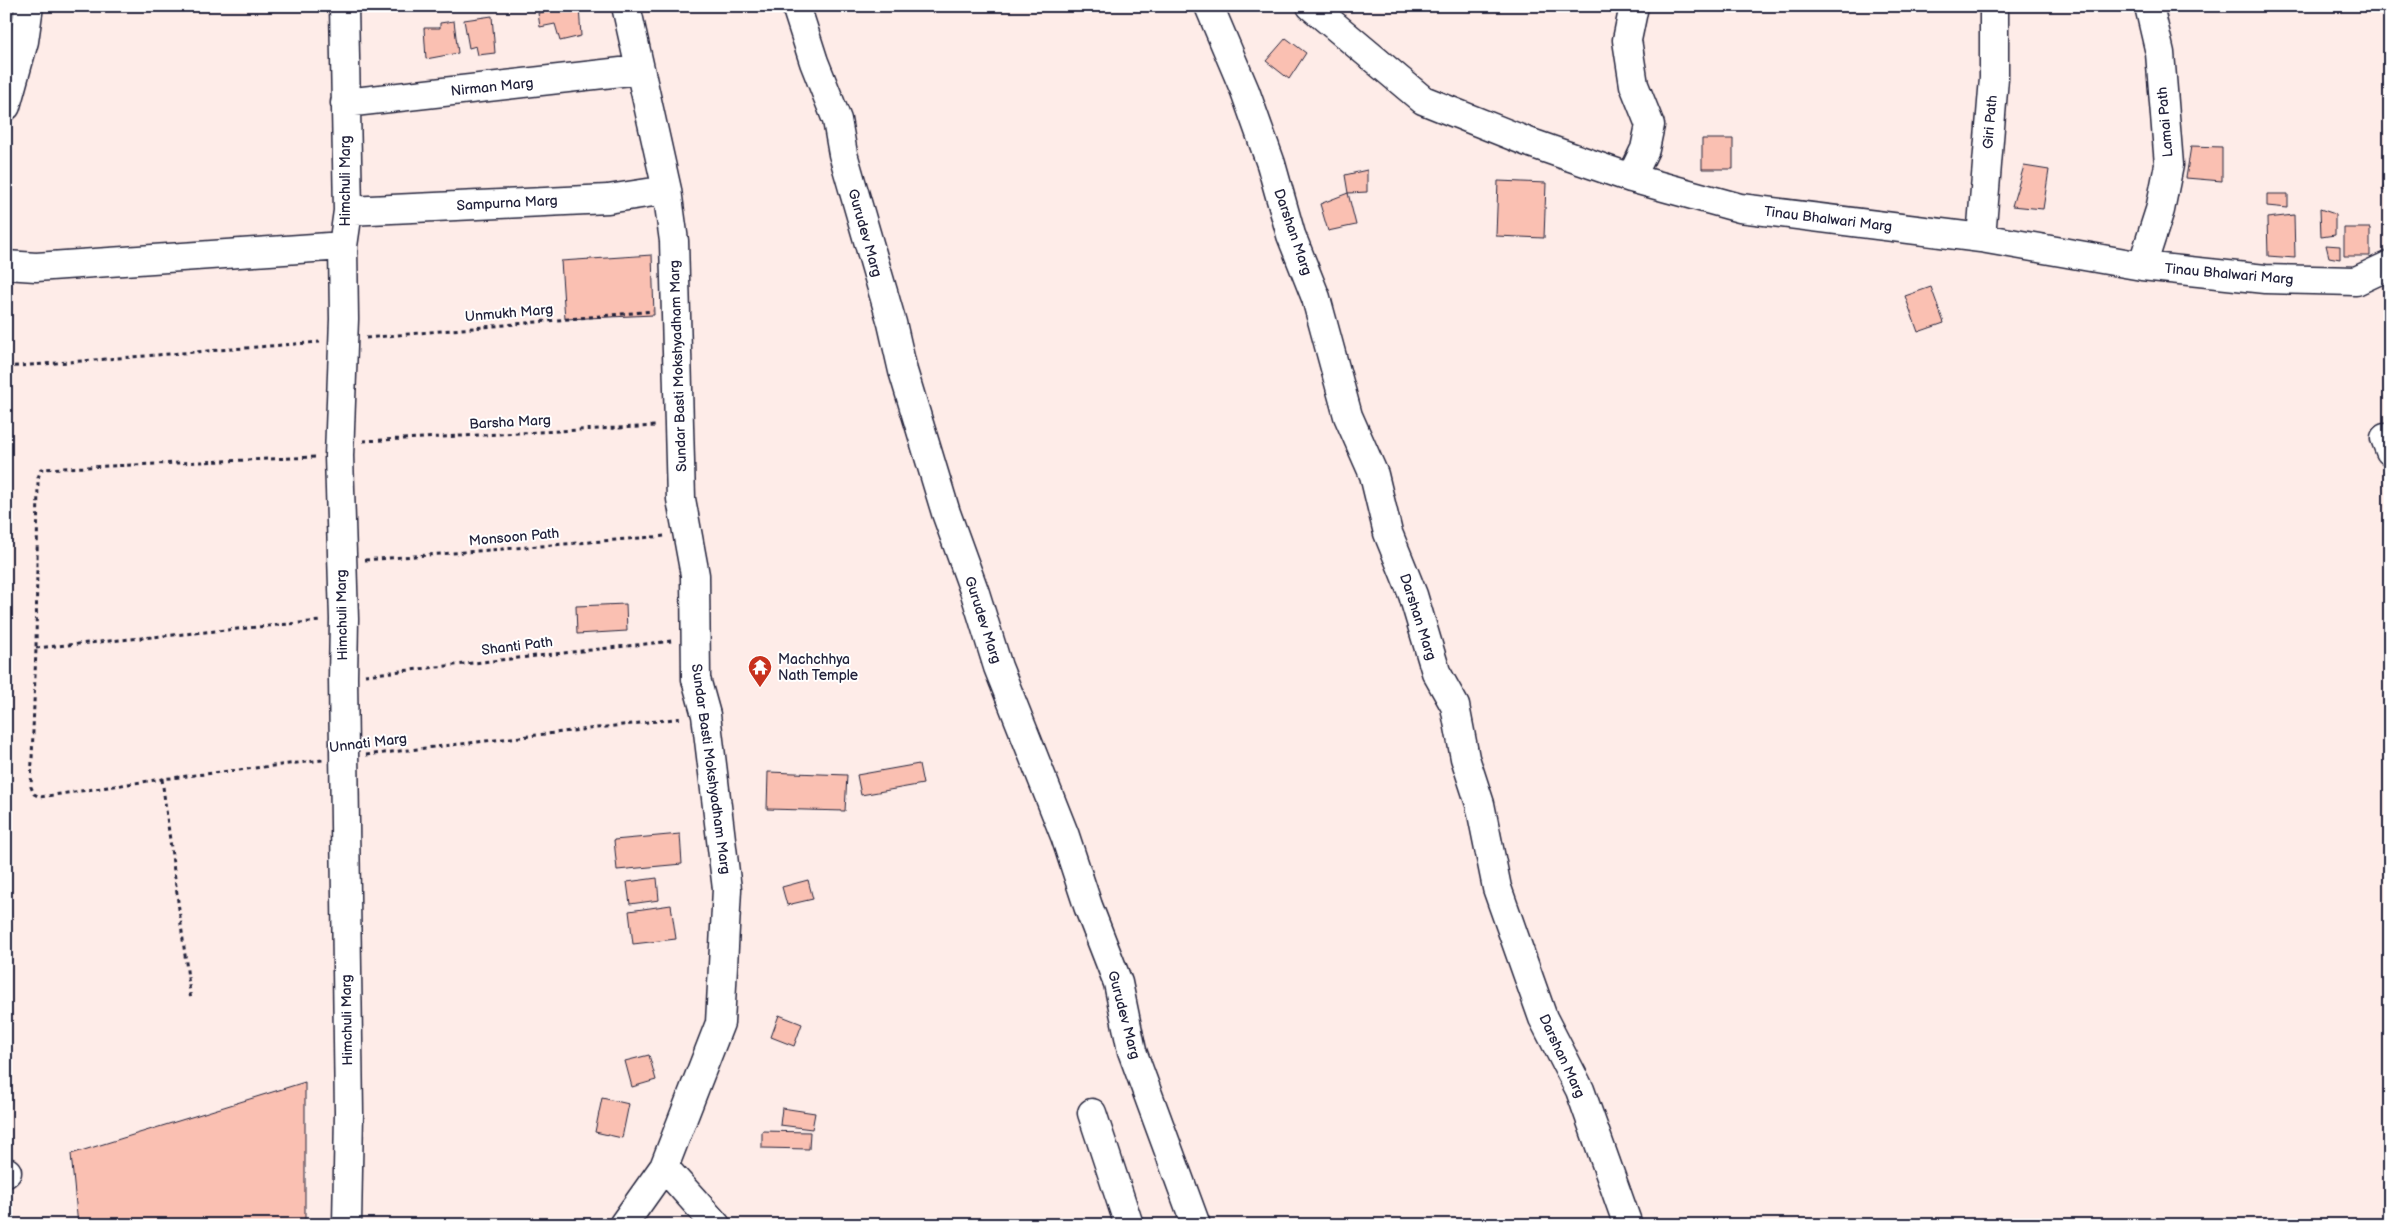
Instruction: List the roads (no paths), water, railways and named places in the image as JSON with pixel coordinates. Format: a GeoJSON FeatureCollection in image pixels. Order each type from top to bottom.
{"type":"FeatureCollection","features":[{"type":"Feature","properties":{"kind":"street"},"geometry":{"type":"LineString","coordinates":[[6,106],[24,41],[29,6]]}},
{"type":"Feature","properties":{"kind":"street"},"geometry":{"type":"LineString","coordinates":[[344,7],[354,6]]}},
{"type":"Feature","properties":{"kind":"street","name":"Sundar Basti Mokshyadham Marg"},"geometry":{"type":"LineString","coordinates":[[623,1225],[664,1167],[720,1023],[727,889],[706,715],[696,679],[695,575],[681,500],[674,241],[666,190],[626,6]]}},
{"type":"Feature","properties":{"kind":"street","name":"Gurudev Marg"},"geometry":{"type":"LineString","coordinates":[[796,6],[814,62],[837,120],[843,154],[892,323],[903,371],[946,513],[975,593],[998,667],[1064,836],[1088,906],[1118,983],[1132,1051],[1196,1225]]}},
{"type":"Feature","properties":{"kind":"street","name":"Darshan Marg"},"geometry":{"type":"LineString","coordinates":[[1209,6],[1245,90],[1271,164],[1291,235],[1316,298],[1348,416],[1374,475],[1388,533],[1414,595],[1436,672],[1455,706],[1465,758],[1480,804],[1497,888],[1543,1018],[1580,1090],[1628,1225]]}},
{"type":"Feature","properties":{"kind":"street","name":"Tinau Bhalwari Marg"},"geometry":{"type":"LineString","coordinates":[[1311,6],[1423,100],[1528,142],[1631,178],[1740,208],[1981,238],[2142,266],[2265,279],[2356,281],[2390,265]]}},
{"type":"Feature","properties":{"kind":"street"},"geometry":{"type":"LineString","coordinates":[[1631,178],[1645,149],[1650,126],[1634,85],[1627,40],[1634,6]]}},
{"type":"Feature","properties":{"kind":"street","name":"Giri Path"},"geometry":{"type":"LineString","coordinates":[[1981,238],[1994,78],[1994,6]]}},
{"type":"Feature","properties":{"kind":"street","name":"Lamai Path"},"geometry":{"type":"LineString","coordinates":[[2142,266],[2160,210],[2169,165],[2160,53],[2149,6]]}},
{"type":"Feature","properties":{"kind":"street","name":"Himchuli Marg"},"geometry":{"type":"LineString","coordinates":[[344,7],[348,211],[342,246],[339,449],[344,619],[342,678],[349,1113],[347,1225]]}},
{"type":"Feature","properties":{"kind":"street","name":"Nirman Marg"},"geometry":{"type":"LineString","coordinates":[[345,103],[639,70]]}},
{"type":"Feature","properties":{"kind":"street","name":"Sampurna Marg"},"geometry":{"type":"LineString","coordinates":[[348,211],[608,199],[666,190]]}},
{"type":"Feature","properties":{"kind":"street"},"geometry":{"type":"LineString","coordinates":[[6,264],[36,266],[342,246]]}},
{"type":"Feature","properties":{"kind":"street"},"geometry":{"type":"LineString","coordinates":[[1092,1112],[1129,1225]]}},
{"type":"Feature","properties":{"kind":"street"},"geometry":{"type":"LineString","coordinates":[[664,1167],[716,1225]]}},
{"type":"Feature","properties":{"kind":"place","name":"Machchhya Nath Temple"},"geometry":{"type":"Point","coordinates":[760,688]}}]}
